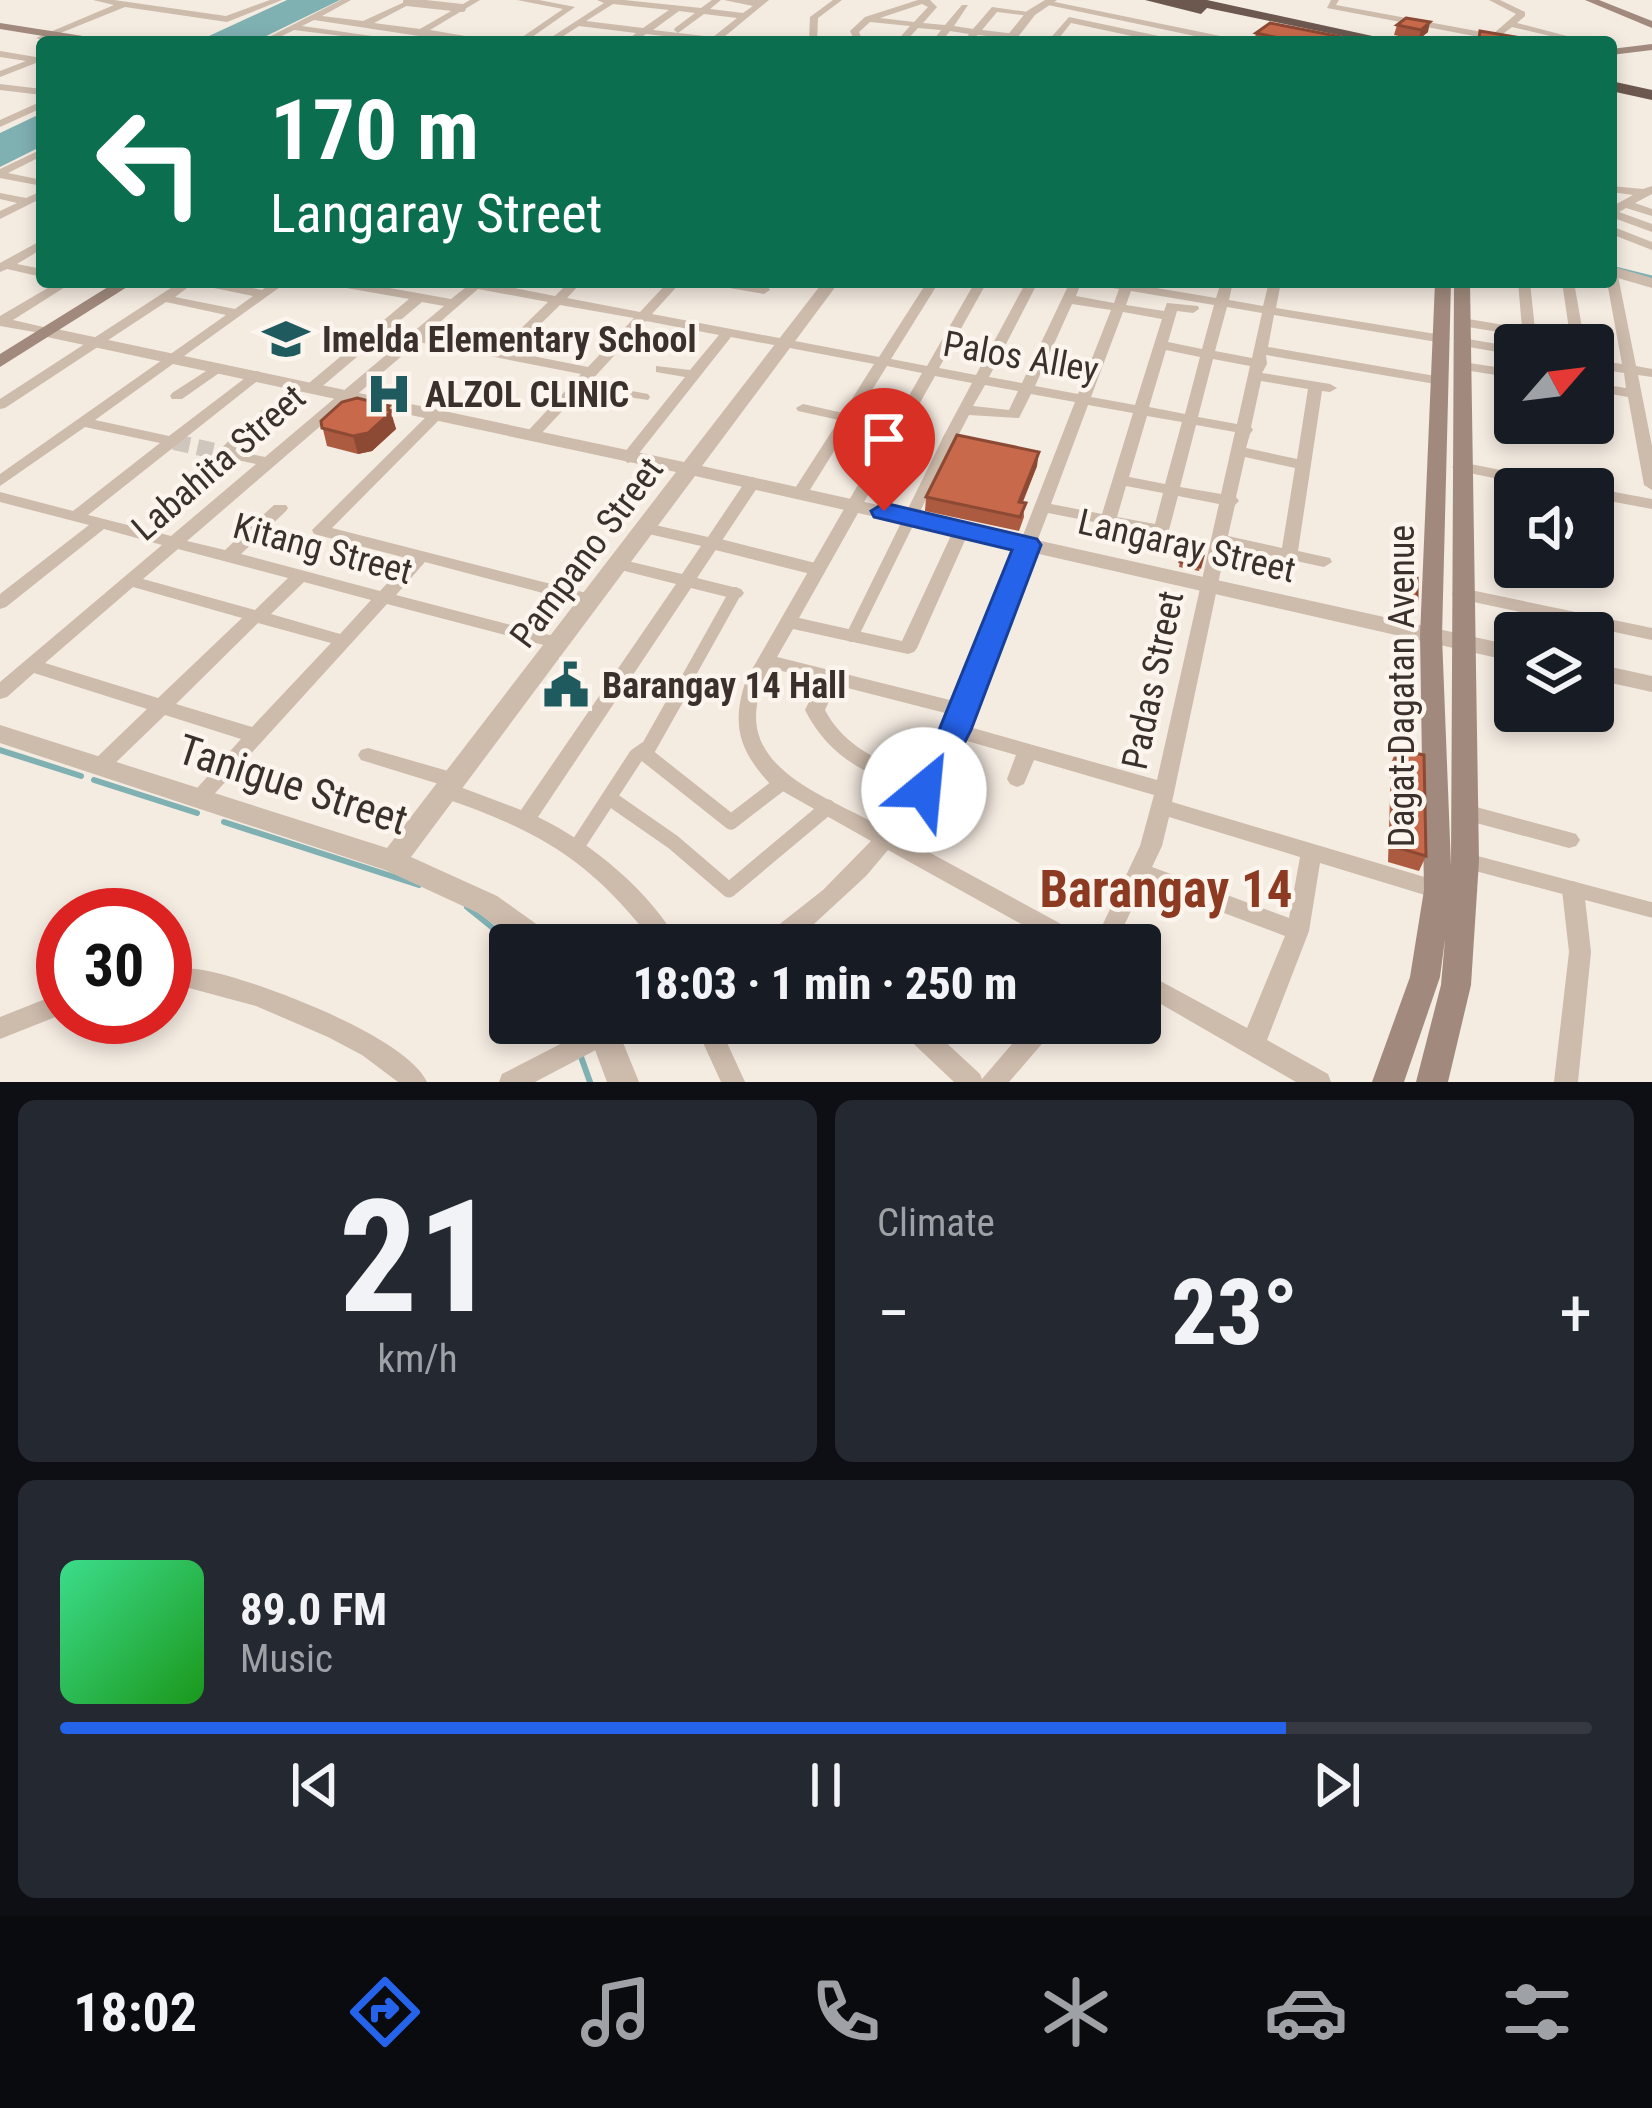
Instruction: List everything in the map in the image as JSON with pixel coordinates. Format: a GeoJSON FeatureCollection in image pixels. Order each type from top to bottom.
{"type":"FeatureCollection","features":[{"type":"Feature","properties":{"kind":"highway"},"geometry":{"type":"LineString","coordinates":[[1152,0],[1324,36]]}},
{"type":"Feature","properties":{"kind":"highway"},"geometry":{"type":"LineString","coordinates":[[1187,0],[1364,36]]}},
{"type":"Feature","properties":{"kind":"highway"},"geometry":{"type":"LineString","coordinates":[[1617,87],[1652,95]]}},
{"type":"Feature","properties":{"kind":"highway"},"geometry":{"type":"LineString","coordinates":[[1617,97],[1652,104]]}},
{"type":"Feature","properties":{"kind":"main road"},"geometry":{"type":"LineString","coordinates":[[1590,0],[1652,26]]}},
{"type":"Feature","properties":{"kind":"main road"},"geometry":{"type":"LineString","coordinates":[[1,29],[45,36]]}},
{"type":"Feature","properties":{"kind":"main road"},"geometry":{"type":"LineString","coordinates":[[1617,49],[1652,45]]}},
{"type":"Feature","properties":{"kind":"main road"},"geometry":{"type":"LineString","coordinates":[[0,362],[117,288]]}},
{"type":"Feature","properties":{"kind":"main road","name":"Dagat-Dagatan Avenue"},"geometry":{"type":"LineString","coordinates":[[1388,1082],[1425,977],[1438,890],[1431,636],[1442,381],[1457,342],[1444,288]]}},
{"type":"Feature","properties":{"kind":"main road","name":"Dagat-Dagatan Avenue"},"geometry":{"type":"LineString","coordinates":[[1432,1082],[1456,985],[1466,861],[1457,342],[1462,288]]}},
{"type":"Feature","properties":{"kind":"main road"},"geometry":{"type":"LineString","coordinates":[[1434,729],[1463,735]]}},
{"type":"Feature","properties":{"kind":"street"},"geometry":{"type":"LineString","coordinates":[[97,0],[229,19],[278,0]]}},
{"type":"Feature","properties":{"kind":"street"},"geometry":{"type":"LineString","coordinates":[[274,36],[347,0]]}},
{"type":"Feature","properties":{"kind":"street"},"geometry":{"type":"LineString","coordinates":[[413,36],[476,0]]}},
{"type":"Feature","properties":{"kind":"street"},"geometry":{"type":"LineString","coordinates":[[521,0],[571,7],[528,36]]}},
{"type":"Feature","properties":{"kind":"street"},"geometry":{"type":"LineString","coordinates":[[601,0],[746,16]]}},
{"type":"Feature","properties":{"kind":"street"},"geometry":{"type":"LineString","coordinates":[[638,36],[688,0]]}},
{"type":"Feature","properties":{"kind":"street"},"geometry":{"type":"LineString","coordinates":[[678,30],[717,0]]}},
{"type":"Feature","properties":{"kind":"street"},"geometry":{"type":"LineString","coordinates":[[728,0],[763,2]]}},
{"type":"Feature","properties":{"kind":"street"},"geometry":{"type":"LineString","coordinates":[[813,36],[814,16],[838,0]]}},
{"type":"Feature","properties":{"kind":"street"},"geometry":{"type":"LineString","coordinates":[[1012,0],[1205,36]]}},
{"type":"Feature","properties":{"kind":"street"},"geometry":{"type":"LineString","coordinates":[[1335,0],[1330,4],[1335,8],[1484,36]]}},
{"type":"Feature","properties":{"kind":"street"},"geometry":{"type":"LineString","coordinates":[[1491,36],[1522,14],[1493,0]]}},
{"type":"Feature","properties":{"kind":"street"},"geometry":{"type":"LineString","coordinates":[[357,35],[409,1],[462,8]]}},
{"type":"Feature","properties":{"kind":"street"},"geometry":{"type":"LineString","coordinates":[[557,36],[612,1]]}},
{"type":"Feature","properties":{"kind":"street"},"geometry":{"type":"LineString","coordinates":[[856,36],[854,31],[868,19],[924,1],[933,8],[905,36]]}},
{"type":"Feature","properties":{"kind":"street"},"geometry":{"type":"LineString","coordinates":[[720,36],[763,2]]}},
{"type":"Feature","properties":{"kind":"street"},"geometry":{"type":"LineString","coordinates":[[45,36],[125,4]]}},
{"type":"Feature","properties":{"kind":"street"},"geometry":{"type":"LineString","coordinates":[[972,36],[996,8],[1044,5]]}},
{"type":"Feature","properties":{"kind":"street"},"geometry":{"type":"LineString","coordinates":[[1013,36],[1044,5]]}},
{"type":"Feature","properties":{"kind":"street"},"geometry":{"type":"LineString","coordinates":[[941,36],[965,7]]}},
{"type":"Feature","properties":{"kind":"street"},"geometry":{"type":"LineString","coordinates":[[591,14],[636,16],[618,28]]}},
{"type":"Feature","properties":{"kind":"street"},"geometry":{"type":"LineString","coordinates":[[311,17],[451,36]]}},
{"type":"Feature","properties":{"kind":"street"},"geometry":{"type":"LineString","coordinates":[[868,19],[995,36]]}},
{"type":"Feature","properties":{"kind":"street"},"geometry":{"type":"LineString","coordinates":[[691,20],[735,26]]}},
{"type":"Feature","properties":{"kind":"street"},"geometry":{"type":"LineString","coordinates":[[1055,36],[1066,20],[1143,36]]}},
{"type":"Feature","properties":{"kind":"street"},"geometry":{"type":"LineString","coordinates":[[1122,36],[1144,22]]}},
{"type":"Feature","properties":{"kind":"street"},"geometry":{"type":"LineString","coordinates":[[577,23],[685,36]]}},
{"type":"Feature","properties":{"kind":"street"},"geometry":{"type":"LineString","coordinates":[[1513,24],[1562,36]]}},
{"type":"Feature","properties":{"kind":"street"},"geometry":{"type":"LineString","coordinates":[[1085,36],[1093,25]]}},
{"type":"Feature","properties":{"kind":"street"},"geometry":{"type":"LineString","coordinates":[[292,27],[364,36]]}},
{"type":"Feature","properties":{"kind":"street"},"geometry":{"type":"LineString","coordinates":[[0,54],[36,59]]}},
{"type":"Feature","properties":{"kind":"street"},"geometry":{"type":"LineString","coordinates":[[0,74],[36,61]]}},
{"type":"Feature","properties":{"kind":"street"},"geometry":{"type":"LineString","coordinates":[[0,87],[36,91]]}},
{"type":"Feature","properties":{"kind":"street"},"geometry":{"type":"LineString","coordinates":[[3,120],[36,106]]}},
{"type":"Feature","properties":{"kind":"street"},"geometry":{"type":"LineString","coordinates":[[0,174],[36,155]]}},
{"type":"Feature","properties":{"kind":"street"},"geometry":{"type":"LineString","coordinates":[[23,162],[36,164]]}},
{"type":"Feature","properties":{"kind":"street"},"geometry":{"type":"LineString","coordinates":[[0,174],[36,182]]}},
{"type":"Feature","properties":{"kind":"street"},"geometry":{"type":"LineString","coordinates":[[1617,189],[1648,191]]}},
{"type":"Feature","properties":{"kind":"street"},"geometry":{"type":"LineString","coordinates":[[1617,209],[1648,191]]}},
{"type":"Feature","properties":{"kind":"street"},"geometry":{"type":"LineString","coordinates":[[0,196],[36,204]]}},
{"type":"Feature","properties":{"kind":"street"},"geometry":{"type":"LineString","coordinates":[[0,216],[36,197]]}},
{"type":"Feature","properties":{"kind":"street"},"geometry":{"type":"LineString","coordinates":[[1626,204],[1652,213]]}},
{"type":"Feature","properties":{"kind":"street"},"geometry":{"type":"LineString","coordinates":[[1617,215],[1652,228]]}},
{"type":"Feature","properties":{"kind":"street"},"geometry":{"type":"LineString","coordinates":[[1617,232],[1652,246]]}},
{"type":"Feature","properties":{"kind":"street"},"geometry":{"type":"LineString","coordinates":[[6,261],[36,249]]}},
{"type":"Feature","properties":{"kind":"street"},"geometry":{"type":"LineString","coordinates":[[6,261],[36,271]]}},
{"type":"Feature","properties":{"kind":"street"},"geometry":{"type":"LineString","coordinates":[[1617,273],[1652,283]]}},
{"type":"Feature","properties":{"kind":"street"},"geometry":{"type":"LineString","coordinates":[[0,321],[57,288]]}},
{"type":"Feature","properties":{"kind":"street"},"geometry":{"type":"LineString","coordinates":[[0,405],[180,288]]}},
{"type":"Feature","properties":{"kind":"street"},"geometry":{"type":"LineString","coordinates":[[242,288],[264,294]]}},
{"type":"Feature","properties":{"kind":"street"},"geometry":{"type":"LineString","coordinates":[[0,481],[272,288]]}},
{"type":"Feature","properties":{"kind":"street"},"geometry":{"type":"LineString","coordinates":[[366,288],[454,304]]}},
{"type":"Feature","properties":{"kind":"street","name":"Labahita Street"},"geometry":{"type":"LineString","coordinates":[[0,692],[468,288]]}},
{"type":"Feature","properties":{"kind":"street","name":"Palos Alley"},"geometry":{"type":"LineString","coordinates":[[497,288],[1246,430]]}},
{"type":"Feature","properties":{"kind":"street"},"geometry":{"type":"LineString","coordinates":[[502,354],[570,288]]}},
{"type":"Feature","properties":{"kind":"street"},"geometry":{"type":"LineString","coordinates":[[531,436],[669,288]]}},
{"type":"Feature","properties":{"kind":"street"},"geometry":{"type":"LineString","coordinates":[[752,288],[764,290]]}},
{"type":"Feature","properties":{"kind":"street","name":"Pampano Street"},"geometry":{"type":"LineString","coordinates":[[393,861],[826,288]]}},
{"type":"Feature","properties":{"kind":"street"},"geometry":{"type":"LineString","coordinates":[[800,493],[928,288]]}},
{"type":"Feature","properties":{"kind":"street"},"geometry":{"type":"LineString","coordinates":[[978,288],[767,661],[746,706],[745,724],[761,763],[783,782],[1041,924]]}},
{"type":"Feature","properties":{"kind":"street"},"geometry":{"type":"LineString","coordinates":[[851,637],[1028,288]]}},
{"type":"Feature","properties":{"kind":"street"},"geometry":{"type":"LineString","coordinates":[[798,924],[840,890],[924,790],[959,721],[1127,288]]}},
{"type":"Feature","properties":{"kind":"street"},"geometry":{"type":"LineString","coordinates":[[1176,288],[1220,308]]}},
{"type":"Feature","properties":{"kind":"street"},"geometry":{"type":"LineString","coordinates":[[1042,507],[1160,531],[1225,288]]}},
{"type":"Feature","properties":{"kind":"street","name":"Padas Street"},"geometry":{"type":"LineString","coordinates":[[1114,924],[1140,872],[1163,799],[1242,452],[1274,288]]}},
{"type":"Feature","properties":{"kind":"street"},"geometry":{"type":"LineString","coordinates":[[1524,288],[1528,324]]}},
{"type":"Feature","properties":{"kind":"street"},"geometry":{"type":"LineString","coordinates":[[1569,288],[1574,324]]}},
{"type":"Feature","properties":{"kind":"street"},"geometry":{"type":"LineString","coordinates":[[1614,288],[1652,485]]}},
{"type":"Feature","properties":{"kind":"street"},"geometry":{"type":"LineString","coordinates":[[965,410],[1012,417],[1071,292],[1120,308],[1170,316]]}},
{"type":"Feature","properties":{"kind":"street"},"geometry":{"type":"LineString","coordinates":[[164,298],[236,313]]}},
{"type":"Feature","properties":{"kind":"street"},"geometry":{"type":"LineString","coordinates":[[314,386],[419,298]]}},
{"type":"Feature","properties":{"kind":"street"},"geometry":{"type":"LineString","coordinates":[[1108,521],[1172,306],[1269,310],[1494,348]]}},
{"type":"Feature","properties":{"kind":"street","name":"Langaray Street"},"geometry":{"type":"LineString","coordinates":[[0,321],[348,393],[1494,649]]}},
{"type":"Feature","properties":{"kind":"street"},"geometry":{"type":"LineString","coordinates":[[628,458],[728,332]]}},
{"type":"Feature","properties":{"kind":"street"},"geometry":{"type":"LineString","coordinates":[[415,337],[591,372]]}},
{"type":"Feature","properties":{"kind":"street"},"geometry":{"type":"LineString","coordinates":[[1457,342],[1494,340]]}},
{"type":"Feature","properties":{"kind":"street"},"geometry":{"type":"LineString","coordinates":[[1457,342],[1494,362]]}},
{"type":"Feature","properties":{"kind":"street"},"geometry":{"type":"LineString","coordinates":[[1162,345],[1260,363],[1442,381]]}},
{"type":"Feature","properties":{"kind":"street"},"geometry":{"type":"LineString","coordinates":[[1260,363],[1323,387],[1302,465],[1289,555]]}},
{"type":"Feature","properties":{"kind":"street"},"geometry":{"type":"LineString","coordinates":[[1614,367],[1652,373]]}},
{"type":"Feature","properties":{"kind":"street"},"geometry":{"type":"LineString","coordinates":[[177,396],[217,368]]}},
{"type":"Feature","properties":{"kind":"street"},"geometry":{"type":"LineString","coordinates":[[661,369],[694,375]]}},
{"type":"Feature","properties":{"kind":"street"},"geometry":{"type":"LineString","coordinates":[[75,517],[258,375]]}},
{"type":"Feature","properties":{"kind":"street"},"geometry":{"type":"LineString","coordinates":[[579,385],[643,398]]}},
{"type":"Feature","properties":{"kind":"street"},"geometry":{"type":"LineString","coordinates":[[1614,390],[1633,393]]}},
{"type":"Feature","properties":{"kind":"street"},"geometry":{"type":"LineString","coordinates":[[803,408],[848,418]]}},
{"type":"Feature","properties":{"kind":"street"},"geometry":{"type":"LineString","coordinates":[[266,462],[222,453],[269,412]]}},
{"type":"Feature","properties":{"kind":"street"},"geometry":{"type":"LineString","coordinates":[[437,413],[319,526],[322,531],[592,600]]}},
{"type":"Feature","properties":{"kind":"street"},"geometry":{"type":"LineString","coordinates":[[80,422],[173,441]]}},
{"type":"Feature","properties":{"kind":"street"},"geometry":{"type":"LineString","coordinates":[[949,439],[999,448]]}},
{"type":"Feature","properties":{"kind":"street"},"geometry":{"type":"LineString","coordinates":[[1242,452],[1302,465]]}},
{"type":"Feature","properties":{"kind":"street"},"geometry":{"type":"LineString","coordinates":[[1039,457],[1059,460]]}},
{"type":"Feature","properties":{"kind":"street"},"geometry":{"type":"LineString","coordinates":[[1460,467],[1494,474]]}},
{"type":"Feature","properties":{"kind":"street"},"geometry":{"type":"LineString","coordinates":[[1120,480],[1231,501]]}},
{"type":"Feature","properties":{"kind":"street"},"geometry":{"type":"LineString","coordinates":[[527,817],[752,482]]}},
{"type":"Feature","properties":{"kind":"street","name":"Kitang Street"},"geometry":{"type":"LineString","coordinates":[[0,497],[559,644]]}},
{"type":"Feature","properties":{"kind":"street"},"geometry":{"type":"LineString","coordinates":[[1614,497],[1652,503]]}},
{"type":"Feature","properties":{"kind":"street"},"geometry":{"type":"LineString","coordinates":[[228,557],[280,508]]}},
{"type":"Feature","properties":{"kind":"street"},"geometry":{"type":"LineString","coordinates":[[0,603],[100,524]]}},
{"type":"Feature","properties":{"kind":"street"},"geometry":{"type":"LineString","coordinates":[[646,528],[819,570]]}},
{"type":"Feature","properties":{"kind":"street"},"geometry":{"type":"LineString","coordinates":[[789,622],[908,648],[962,529]]}},
{"type":"Feature","properties":{"kind":"street"},"geometry":{"type":"LineString","coordinates":[[1221,540],[1324,562]]}},
{"type":"Feature","properties":{"kind":"street"},"geometry":{"type":"LineString","coordinates":[[200,796],[422,557]]}},
{"type":"Feature","properties":{"kind":"street"},"geometry":{"type":"LineString","coordinates":[[576,848],[636,756],[646,749],[735,593],[619,564]]}},
{"type":"Feature","properties":{"kind":"street"},"geometry":{"type":"LineString","coordinates":[[100,766],[299,576]]}},
{"type":"Feature","properties":{"kind":"street"},"geometry":{"type":"LineString","coordinates":[[131,581],[344,641]]}},
{"type":"Feature","properties":{"kind":"street"},"geometry":{"type":"LineString","coordinates":[[1460,594],[1652,634]]}},
{"type":"Feature","properties":{"kind":"street"},"geometry":{"type":"LineString","coordinates":[[767,661],[831,676],[959,721],[1027,752],[1311,852],[1438,890]]}},
{"type":"Feature","properties":{"kind":"street"},"geometry":{"type":"LineString","coordinates":[[32,666],[164,703],[256,736]]}},
{"type":"Feature","properties":{"kind":"street"},"geometry":{"type":"LineString","coordinates":[[831,676],[815,710],[821,725],[863,760],[924,790]]}},
{"type":"Feature","properties":{"kind":"street"},"geometry":{"type":"LineString","coordinates":[[1614,676],[1652,684]]}},
{"type":"Feature","properties":{"kind":"street","name":"Tanigue Street"},"geometry":{"type":"LineString","coordinates":[[0,734],[393,861],[491,904],[517,924]]}},
{"type":"Feature","properties":{"kind":"street"},"geometry":{"type":"LineString","coordinates":[[646,749],[649,761],[731,822],[783,782]]}},
{"type":"Feature","properties":{"kind":"street"},"geometry":{"type":"LineString","coordinates":[[1017,779],[1027,752]]}},
{"type":"Feature","properties":{"kind":"street"},"geometry":{"type":"LineString","coordinates":[[368,755],[527,817],[610,873],[652,924]]}},
{"type":"Feature","properties":{"kind":"street"},"geometry":{"type":"LineString","coordinates":[[611,799],[673,842],[729,890],[828,807]]}},
{"type":"Feature","properties":{"kind":"street"},"geometry":{"type":"LineString","coordinates":[[1465,812],[1569,840]]}},
{"type":"Feature","properties":{"kind":"street"},"geometry":{"type":"LineString","coordinates":[[1253,1044],[1298,932],[1311,852]]}},
{"type":"Feature","properties":{"kind":"street"},"geometry":{"type":"LineString","coordinates":[[1466,861],[1652,910]]}},
{"type":"Feature","properties":{"kind":"street"},"geometry":{"type":"LineString","coordinates":[[1140,872],[1298,932]]}},
{"type":"Feature","properties":{"kind":"street"},"geometry":{"type":"LineString","coordinates":[[1566,1082],[1580,952],[1573,890]]}},
{"type":"Feature","properties":{"kind":"street"},"geometry":{"type":"LineString","coordinates":[[192,977],[227,983],[385,1053],[416,1082]]}},
{"type":"Feature","properties":{"kind":"street"},"geometry":{"type":"LineString","coordinates":[[1161,992],[1319,1082]]}},
{"type":"Feature","properties":{"kind":"street"},"geometry":{"type":"LineString","coordinates":[[0,1028],[36,1014]]}},
{"type":"Feature","properties":{"kind":"street"},"geometry":{"type":"LineString","coordinates":[[511,1082],[578,1044]]}},
{"type":"Feature","properties":{"kind":"street"},"geometry":{"type":"LineString","coordinates":[[614,1044],[623,1082]]}},
{"type":"Feature","properties":{"kind":"street"},"geometry":{"type":"LineString","coordinates":[[716,1044],[733,1082]]}},
{"type":"Feature","properties":{"kind":"street"},"geometry":{"type":"LineString","coordinates":[[930,1044],[971,1082]]}},
{"type":"Feature","properties":{"kind":"street"},"geometry":{"type":"LineString","coordinates":[[993,1082],[1026,1044]]}},
{"type":"Feature","properties":{"kind":"water"},"geometry":{"type":"Polygon","coordinates":[[[287,0],[340,0],[266,36],[209,36],[287,0]]]}},
{"type":"Feature","properties":{"kind":"water"},"geometry":{"type":"Polygon","coordinates":[[[36,116],[36,149],[0,167],[0,133],[36,116]]]}},
{"type":"Feature","properties":{"kind":"building"},"geometry":{"type":"Polygon","coordinates":[[[1406,18],[1430,22],[1421,30],[1397,25],[1406,18]]]}},
{"type":"Feature","properties":{"kind":"building"},"geometry":{"type":"Polygon","coordinates":[[[1270,23],[1336,36],[1270,36],[1256,33],[1270,23]]]}},
{"type":"Feature","properties":{"kind":"building"},"geometry":{"type":"Polygon","coordinates":[[[357,398],[389,406],[385,409],[392,411],[368,433],[353,436],[322,428],[321,421],[342,402],[357,398]]]}},
{"type":"Feature","properties":{"kind":"building"},"geometry":{"type":"Polygon","coordinates":[[[957,435],[1039,452],[1019,502],[1026,503],[1020,517],[926,497],[957,435]]]}},
{"type":"Feature","properties":{"kind":"building"},"geometry":{"type":"Polygon","coordinates":[[[1182,551],[1203,556],[1200,567],[1180,562],[1182,551]]]}},
{"type":"Feature","properties":{"kind":"building"},"geometry":{"type":"Polygon","coordinates":[[[1399,574],[1417,578],[1417,599],[1398,595],[1399,574]]]}},
{"type":"Feature","properties":{"kind":"building"},"geometry":{"type":"Polygon","coordinates":[[[1397,749],[1424,755],[1426,856],[1395,847],[1397,749]]]}},
{"type":"Feature","properties":{"kind":"waterway"},"geometry":{"type":"LineString","coordinates":[[1617,268],[1652,277]]}},
{"type":"Feature","properties":{"kind":"waterway"},"geometry":{"type":"LineString","coordinates":[[0,750],[81,776]]}},
{"type":"Feature","properties":{"kind":"waterway"},"geometry":{"type":"LineString","coordinates":[[94,780],[197,813]]}},
{"type":"Feature","properties":{"kind":"waterway"},"geometry":{"type":"LineString","coordinates":[[224,822],[419,885]]}},
{"type":"Feature","properties":{"kind":"waterway"},"geometry":{"type":"LineString","coordinates":[[467,907],[489,925]]}},
{"type":"Feature","properties":{"kind":"waterway"},"geometry":{"type":"LineString","coordinates":[[580,1054],[590,1082]]}},
{"type":"Feature","properties":{"kind":"tunnel"},"geometry":{"type":"LineString","coordinates":[[174,442],[220,452]]}},
{"type":"Feature","properties":{"kind":"place","name":"Imelda Elementary School"},"geometry":{"type":"Point","coordinates":[286,339]}},
{"type":"Feature","properties":{"kind":"place","name":"ALZOL CLINIC"},"geometry":{"type":"Point","coordinates":[389,394]}},
{"type":"Feature","properties":{"kind":"place","name":"Barangay 14 Hall"},"geometry":{"type":"Point","coordinates":[566,685]}},
{"type":"Feature","properties":{"kind":"district","name":"Barangay 14"},"geometry":{"type":"Point","coordinates":[1166,889]}},
{"type":"Feature","properties":{"kind":"route"},"geometry":{"type":"LineString","coordinates":[[884,511],[1028,545],[955,730],[924,790]]}}]}
